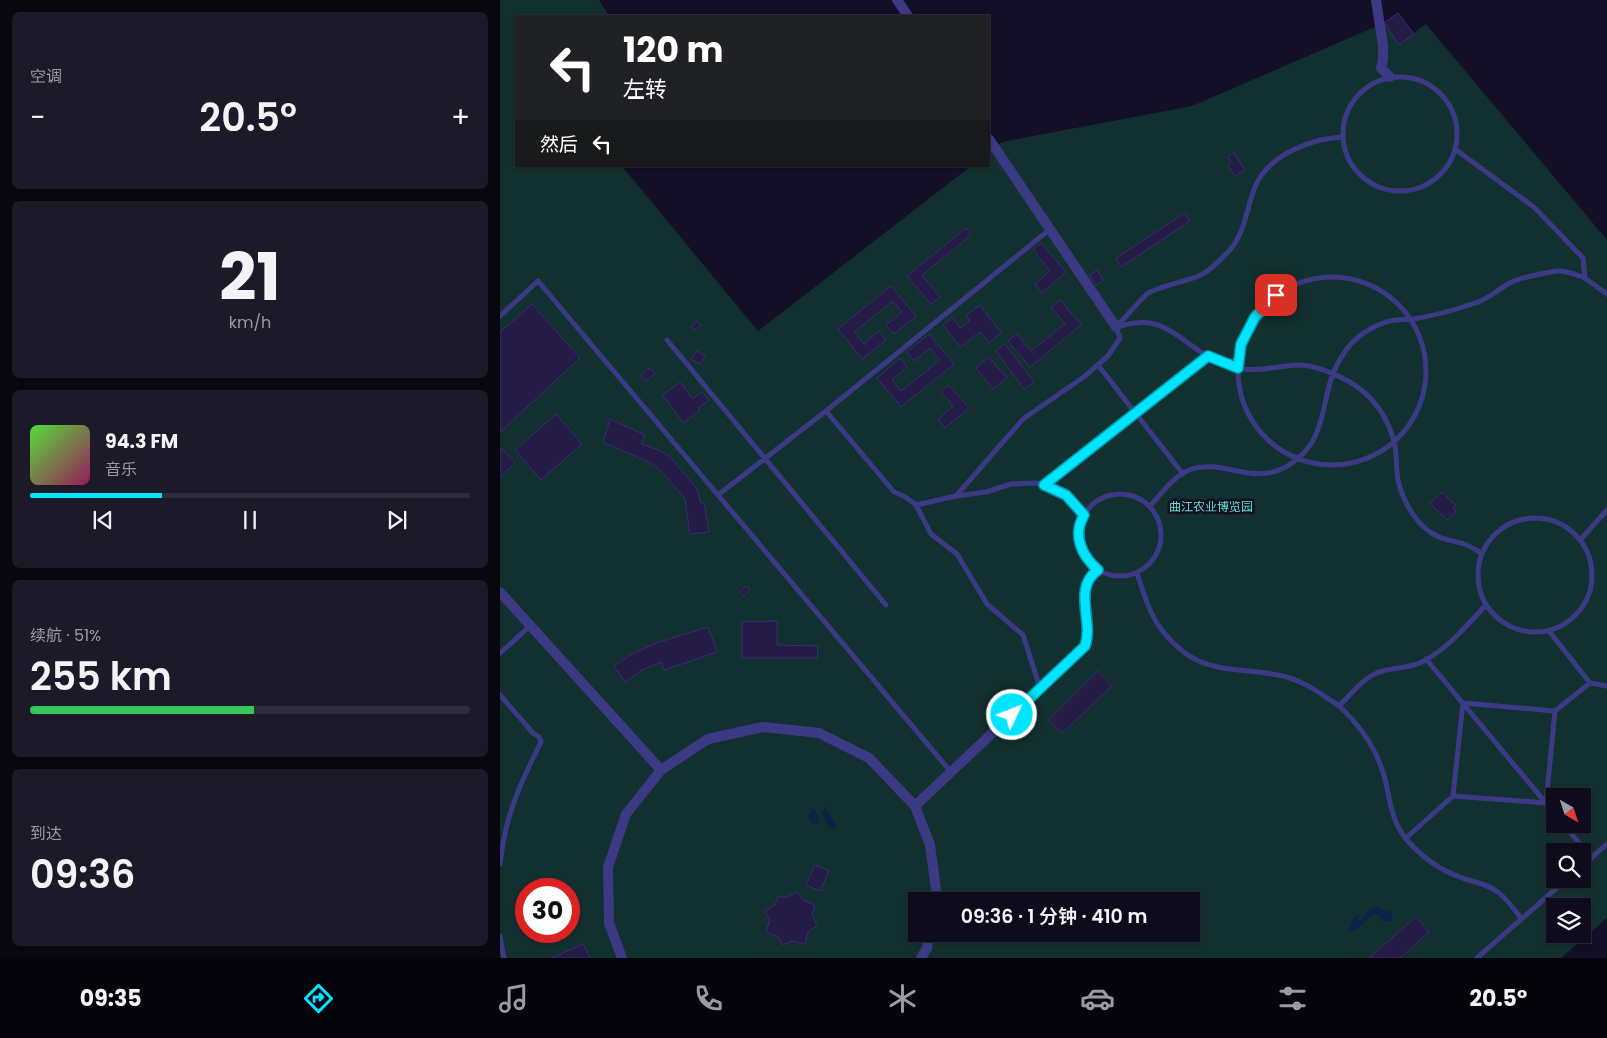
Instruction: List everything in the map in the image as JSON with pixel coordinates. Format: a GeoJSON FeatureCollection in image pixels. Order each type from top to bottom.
{"type":"FeatureCollection","features":[{"type":"Feature","properties":{"kind":"street"},"geometry":{"type":"LineString","coordinates":[[897,0],[907,15]]}},
{"type":"Feature","properties":{"kind":"street"},"geometry":{"type":"LineString","coordinates":[[1376,0],[1383,46],[1381,68],[1390,77]]}},
{"type":"Feature","properties":{"kind":"street"},"geometry":{"type":"LineString","coordinates":[[990,141],[1116,327]]}},
{"type":"Feature","properties":{"kind":"street"},"geometry":{"type":"LineString","coordinates":[[500,592],[661,770]]}},
{"type":"Feature","properties":{"kind":"street"},"geometry":{"type":"LineString","coordinates":[[915,806],[1040,688]]}},
{"type":"Feature","properties":{"kind":"street"},"geometry":{"type":"LineString","coordinates":[[622,958],[609,923],[608,867],[626,814],[661,770],[708,740],[763,727],[818,733],[869,758],[915,806],[930,845],[936,892]]}},
{"type":"Feature","properties":{"kind":"street"},"geometry":{"type":"LineString","coordinates":[[921,958],[928,942]]}},
{"type":"Feature","properties":{"kind":"lane"},"geometry":{"type":"LineString","coordinates":[[1390,77],[1410,77],[1428,83],[1443,95],[1453,112],[1457,130],[1455,150],[1447,167],[1433,180],[1416,189],[1398,191],[1379,187],[1363,178],[1350,164],[1343,146],[1342,127],[1348,109],[1358,94],[1373,83],[1390,77]]}},
{"type":"Feature","properties":{"kind":"lane"},"geometry":{"type":"LineString","coordinates":[[1116,327],[1148,293],[1203,275],[1228,252],[1236,243],[1255,186],[1262,174],[1273,162],[1286,154],[1317,141],[1329,137],[1343,137]]}},
{"type":"Feature","properties":{"kind":"lane"},"geometry":{"type":"LineString","coordinates":[[1455,150],[1535,208],[1584,258],[1585,278]]}},
{"type":"Feature","properties":{"kind":"lane"},"geometry":{"type":"LineString","coordinates":[[718,495],[826,411],[1049,230]]}},
{"type":"Feature","properties":{"kind":"lane"},"geometry":{"type":"LineString","coordinates":[[1150,506],[1166,487],[1183,474],[1202,467],[1214,467],[1246,474],[1261,475],[1276,472],[1298,459],[1310,447],[1318,433],[1332,373],[1344,352],[1371,328],[1395,320],[1411,320],[1476,303],[1509,284],[1554,271],[1568,272],[1585,278],[1607,294]]}},
{"type":"Feature","properties":{"kind":"lane"},"geometry":{"type":"LineString","coordinates":[[1338,276],[1369,283],[1396,300],[1416,326],[1427,357],[1426,389],[1414,420],[1394,444],[1367,460],[1337,466],[1307,463],[1280,451],[1257,430],[1243,404],[1237,374],[1238,368],[1241,344],[1255,317],[1276,295],[1305,280],[1338,276]]}},
{"type":"Feature","properties":{"kind":"lane"},"geometry":{"type":"LineString","coordinates":[[500,316],[538,282],[951,772]]}},
{"type":"Feature","properties":{"kind":"lane"},"geometry":{"type":"LineString","coordinates":[[1116,327],[1136,322],[1161,326],[1208,356],[1238,368],[1263,369],[1300,365],[1332,373],[1350,382],[1368,394],[1389,427],[1394,444],[1398,480],[1405,500],[1414,517],[1437,537],[1466,545],[1481,553]]}},
{"type":"Feature","properties":{"kind":"lane"},"geometry":{"type":"LineString","coordinates":[[956,496],[1024,419],[1085,376],[1108,356],[1120,338],[1116,327]]}},
{"type":"Feature","properties":{"kind":"lane"},"geometry":{"type":"LineString","coordinates":[[668,340],[886,605]]}},
{"type":"Feature","properties":{"kind":"lane"},"geometry":{"type":"LineString","coordinates":[[1044,485],[1208,356]]}},
{"type":"Feature","properties":{"kind":"lane"},"geometry":{"type":"LineString","coordinates":[[1098,365],[1183,474]]}},
{"type":"Feature","properties":{"kind":"lane"},"geometry":{"type":"LineString","coordinates":[[826,411],[894,492],[904,496],[916,505],[931,534],[957,554],[987,604],[1023,635],[1040,688],[1085,646],[1089,636],[1085,594],[1088,583],[1093,574],[1098,570]]}},
{"type":"Feature","properties":{"kind":"lane"},"geometry":{"type":"LineString","coordinates":[[916,505],[956,496],[986,492],[1011,484],[1036,483],[1066,495],[1084,515]]}},
{"type":"Feature","properties":{"kind":"lane"},"geometry":{"type":"LineString","coordinates":[[1125,493],[1139,497],[1150,506],[1158,517],[1162,530],[1161,543],[1156,555],[1148,566],[1137,573],[1124,576],[1111,575],[1098,570],[1088,562],[1081,550],[1078,536],[1080,522],[1084,515],[1087,509],[1098,499],[1111,494],[1125,493]]}},
{"type":"Feature","properties":{"kind":"lane"},"geometry":{"type":"LineString","coordinates":[[1581,540],[1607,510]]}},
{"type":"Feature","properties":{"kind":"lane"},"geometry":{"type":"LineString","coordinates":[[1527,518],[1547,518],[1566,526],[1581,540],[1590,556],[1593,575],[1590,594],[1580,611],[1566,624],[1549,631],[1531,633],[1513,629],[1497,620],[1485,606],[1478,589],[1477,571],[1481,553],[1492,536],[1508,524],[1527,518]]}},
{"type":"Feature","properties":{"kind":"lane"},"geometry":{"type":"LineString","coordinates":[[1137,573],[1160,628],[1175,645],[1194,660],[1214,668],[1279,675],[1310,687],[1339,706],[1368,737],[1386,782],[1388,800],[1395,821],[1406,838],[1421,854],[1440,868],[1495,890],[1521,918]]}},
{"type":"Feature","properties":{"kind":"lane"},"geometry":{"type":"LineString","coordinates":[[1339,706],[1375,674],[1420,663],[1426,659],[1462,631],[1485,606]]}},
{"type":"Feature","properties":{"kind":"lane"},"geometry":{"type":"LineString","coordinates":[[500,653],[530,626]]}},
{"type":"Feature","properties":{"kind":"lane"},"geometry":{"type":"LineString","coordinates":[[1549,631],[1590,682],[1607,686]]}},
{"type":"Feature","properties":{"kind":"lane"},"geometry":{"type":"LineString","coordinates":[[1426,659],[1546,803]]}},
{"type":"Feature","properties":{"kind":"lane"},"geometry":{"type":"LineString","coordinates":[[1547,788],[1555,712],[1590,682]]}},
{"type":"Feature","properties":{"kind":"lane"},"geometry":{"type":"LineString","coordinates":[[500,695],[533,733],[539,737],[541,742],[513,802],[506,826],[500,864]]}},
{"type":"Feature","properties":{"kind":"lane"},"geometry":{"type":"LineString","coordinates":[[1406,838],[1453,796],[1463,703]]}},
{"type":"Feature","properties":{"kind":"lane"},"geometry":{"type":"LineString","coordinates":[[1463,703],[1555,712]]}},
{"type":"Feature","properties":{"kind":"lane"},"geometry":{"type":"LineString","coordinates":[[1453,796],[1546,803]]}},
{"type":"Feature","properties":{"kind":"lane"},"geometry":{"type":"LineString","coordinates":[[1571,833],[1592,858],[1607,844]]}},
{"type":"Feature","properties":{"kind":"lane"},"geometry":{"type":"LineString","coordinates":[[1477,958],[1556,888]]}},
{"type":"Feature","properties":{"kind":"lane"},"geometry":{"type":"LineString","coordinates":[[500,936],[504,958]]}},
{"type":"Feature","properties":{"kind":"green space","name":"曲江农业博览园"},"geometry":{"type":"Polygon","coordinates":[[[500,0],[599,0],[608,15],[515,15],[515,167],[623,167],[758,331],[970,167],[990,167],[990,151],[1002,142],[1192,106],[1384,23],[1399,44],[1426,24],[1607,240],[1607,918],[1591,932],[1591,898],[1546,898],[1546,943],[1578,943],[1561,958],[500,958],[500,0]]]}},
{"type":"Feature","properties":{"kind":"water"},"geometry":{"type":"Polygon","coordinates":[[[825,807],[837,825],[834,830],[827,825],[822,812],[825,807]]]}},
{"type":"Feature","properties":{"kind":"water"},"geometry":{"type":"Polygon","coordinates":[[[814,808],[819,818],[817,824],[812,823],[808,817],[814,808]]]}},
{"type":"Feature","properties":{"kind":"water"},"geometry":{"type":"Polygon","coordinates":[[[1379,906],[1380,909],[1391,912],[1392,921],[1384,922],[1380,915],[1374,914],[1357,929],[1349,933],[1352,920],[1357,915],[1359,916],[1358,921],[1361,920],[1368,911],[1379,906]]]}},
{"type":"Feature","properties":{"kind":"building"},"geometry":{"type":"Polygon","coordinates":[[[1398,13],[1414,34],[1399,45],[1384,23],[1398,13]]]}},
{"type":"Feature","properties":{"kind":"building"},"geometry":{"type":"Polygon","coordinates":[[[1234,153],[1245,170],[1235,176],[1228,165],[1231,163],[1228,157],[1234,153]]]}},
{"type":"Feature","properties":{"kind":"building"},"geometry":{"type":"Polygon","coordinates":[[[1185,213],[1190,221],[1121,267],[1116,258],[1185,213]]]}},
{"type":"Feature","properties":{"kind":"building"},"geometry":{"type":"Polygon","coordinates":[[[966,228],[971,235],[922,275],[940,297],[931,304],[907,276],[966,228]]]}},
{"type":"Feature","properties":{"kind":"building"},"geometry":{"type":"Polygon","coordinates":[[[1041,243],[1066,272],[1042,293],[1035,284],[1050,271],[1033,250],[1041,243]]]}},
{"type":"Feature","properties":{"kind":"building"},"geometry":{"type":"Polygon","coordinates":[[[1097,270],[1103,280],[1096,285],[1089,275],[1097,270]]]}},
{"type":"Feature","properties":{"kind":"building"},"geometry":{"type":"Polygon","coordinates":[[[891,286],[916,316],[894,334],[886,325],[902,312],[893,301],[854,332],[864,344],[879,331],[886,340],[862,359],[838,329],[891,286]]]}},
{"type":"Feature","properties":{"kind":"building"},"geometry":{"type":"Polygon","coordinates":[[[1060,300],[1081,325],[1030,367],[1008,341],[1017,334],[1031,351],[1065,324],[1051,307],[1060,300]]]}},
{"type":"Feature","properties":{"kind":"building"},"geometry":{"type":"Polygon","coordinates":[[[532,304],[580,358],[500,432],[500,332],[532,304]]]}},
{"type":"Feature","properties":{"kind":"building"},"geometry":{"type":"Polygon","coordinates":[[[980,305],[1001,333],[989,343],[980,332],[960,347],[943,325],[952,317],[960,328],[970,320],[966,315],[980,305]]]}},
{"type":"Feature","properties":{"kind":"building"},"geometry":{"type":"Polygon","coordinates":[[[698,321],[701,325],[695,330],[691,326],[698,321]]]}},
{"type":"Feature","properties":{"kind":"building"},"geometry":{"type":"Polygon","coordinates":[[[929,334],[954,364],[901,407],[877,378],[900,358],[907,367],[892,380],[901,391],[940,360],[930,348],[914,361],[907,352],[929,334]]]}},
{"type":"Feature","properties":{"kind":"building"},"geometry":{"type":"Polygon","coordinates":[[[1005,344],[1034,382],[1024,389],[996,351],[1005,344]]]}},
{"type":"Feature","properties":{"kind":"building"},"geometry":{"type":"Polygon","coordinates":[[[697,351],[705,356],[700,364],[691,359],[697,351]]]}},
{"type":"Feature","properties":{"kind":"building"},"geometry":{"type":"Polygon","coordinates":[[[989,357],[1007,378],[993,389],[976,368],[989,357]]]}},
{"type":"Feature","properties":{"kind":"building"},"geometry":{"type":"Polygon","coordinates":[[[650,368],[655,374],[646,381],[641,375],[650,368]]]}},
{"type":"Feature","properties":{"kind":"building"},"geometry":{"type":"Polygon","coordinates":[[[680,382],[693,399],[702,392],[709,400],[698,408],[700,410],[683,423],[663,395],[680,382]]]}},
{"type":"Feature","properties":{"kind":"building"},"geometry":{"type":"Polygon","coordinates":[[[949,385],[969,408],[945,428],[938,419],[953,406],[941,392],[949,385]]]}},
{"type":"Feature","properties":{"kind":"building"},"geometry":{"type":"Polygon","coordinates":[[[556,414],[582,444],[541,480],[515,450],[556,414]]]}},
{"type":"Feature","properties":{"kind":"building"},"geometry":{"type":"Polygon","coordinates":[[[610,419],[645,435],[641,444],[669,456],[697,489],[701,503],[704,503],[709,532],[690,534],[685,498],[659,469],[651,463],[603,442],[610,419]]]}},
{"type":"Feature","properties":{"kind":"building"},"geometry":{"type":"Polygon","coordinates":[[[502,449],[515,463],[500,477],[500,451],[502,449]]]}},
{"type":"Feature","properties":{"kind":"building"},"geometry":{"type":"Polygon","coordinates":[[[1442,492],[1456,506],[1453,508],[1456,511],[1447,520],[1430,503],[1442,492]]]}},
{"type":"Feature","properties":{"kind":"building"},"geometry":{"type":"Polygon","coordinates":[[[747,586],[750,589],[744,596],[740,592],[747,586]]]}},
{"type":"Feature","properties":{"kind":"building"},"geometry":{"type":"Polygon","coordinates":[[[777,621],[777,645],[818,646],[817,658],[742,658],[742,622],[777,621]]]}},
{"type":"Feature","properties":{"kind":"building"},"geometry":{"type":"Polygon","coordinates":[[[708,627],[717,652],[664,670],[661,662],[642,670],[625,682],[614,666],[632,654],[656,643],[708,627]]]}},
{"type":"Feature","properties":{"kind":"building"},"geometry":{"type":"Polygon","coordinates":[[[1098,671],[1112,686],[1062,733],[1049,720],[1098,671]]]}},
{"type":"Feature","properties":{"kind":"building"},"geometry":{"type":"Polygon","coordinates":[[[815,865],[829,871],[820,891],[806,885],[815,865]]]}},
{"type":"Feature","properties":{"kind":"building"},"geometry":{"type":"Polygon","coordinates":[[[797,892],[804,901],[815,905],[812,915],[817,926],[808,932],[805,944],[792,941],[783,945],[777,936],[766,932],[770,920],[765,911],[775,905],[778,897],[787,897],[797,892]]]}},
{"type":"Feature","properties":{"kind":"building"},"geometry":{"type":"Polygon","coordinates":[[[1416,917],[1429,932],[1400,958],[1369,958],[1416,917]]]}},
{"type":"Feature","properties":{"kind":"building"},"geometry":{"type":"Polygon","coordinates":[[[583,944],[590,958],[552,958],[583,944]]]}},
{"type":"Feature","properties":{"kind":"route"},"geometry":{"type":"LineString","coordinates":[[1012,715],[1085,646],[1089,636],[1085,594],[1088,583],[1093,574],[1098,570],[1088,562],[1081,550],[1078,536],[1080,522],[1084,515],[1066,495],[1044,485],[1208,356],[1238,368],[1241,344],[1255,317],[1276,295]]}}]}
